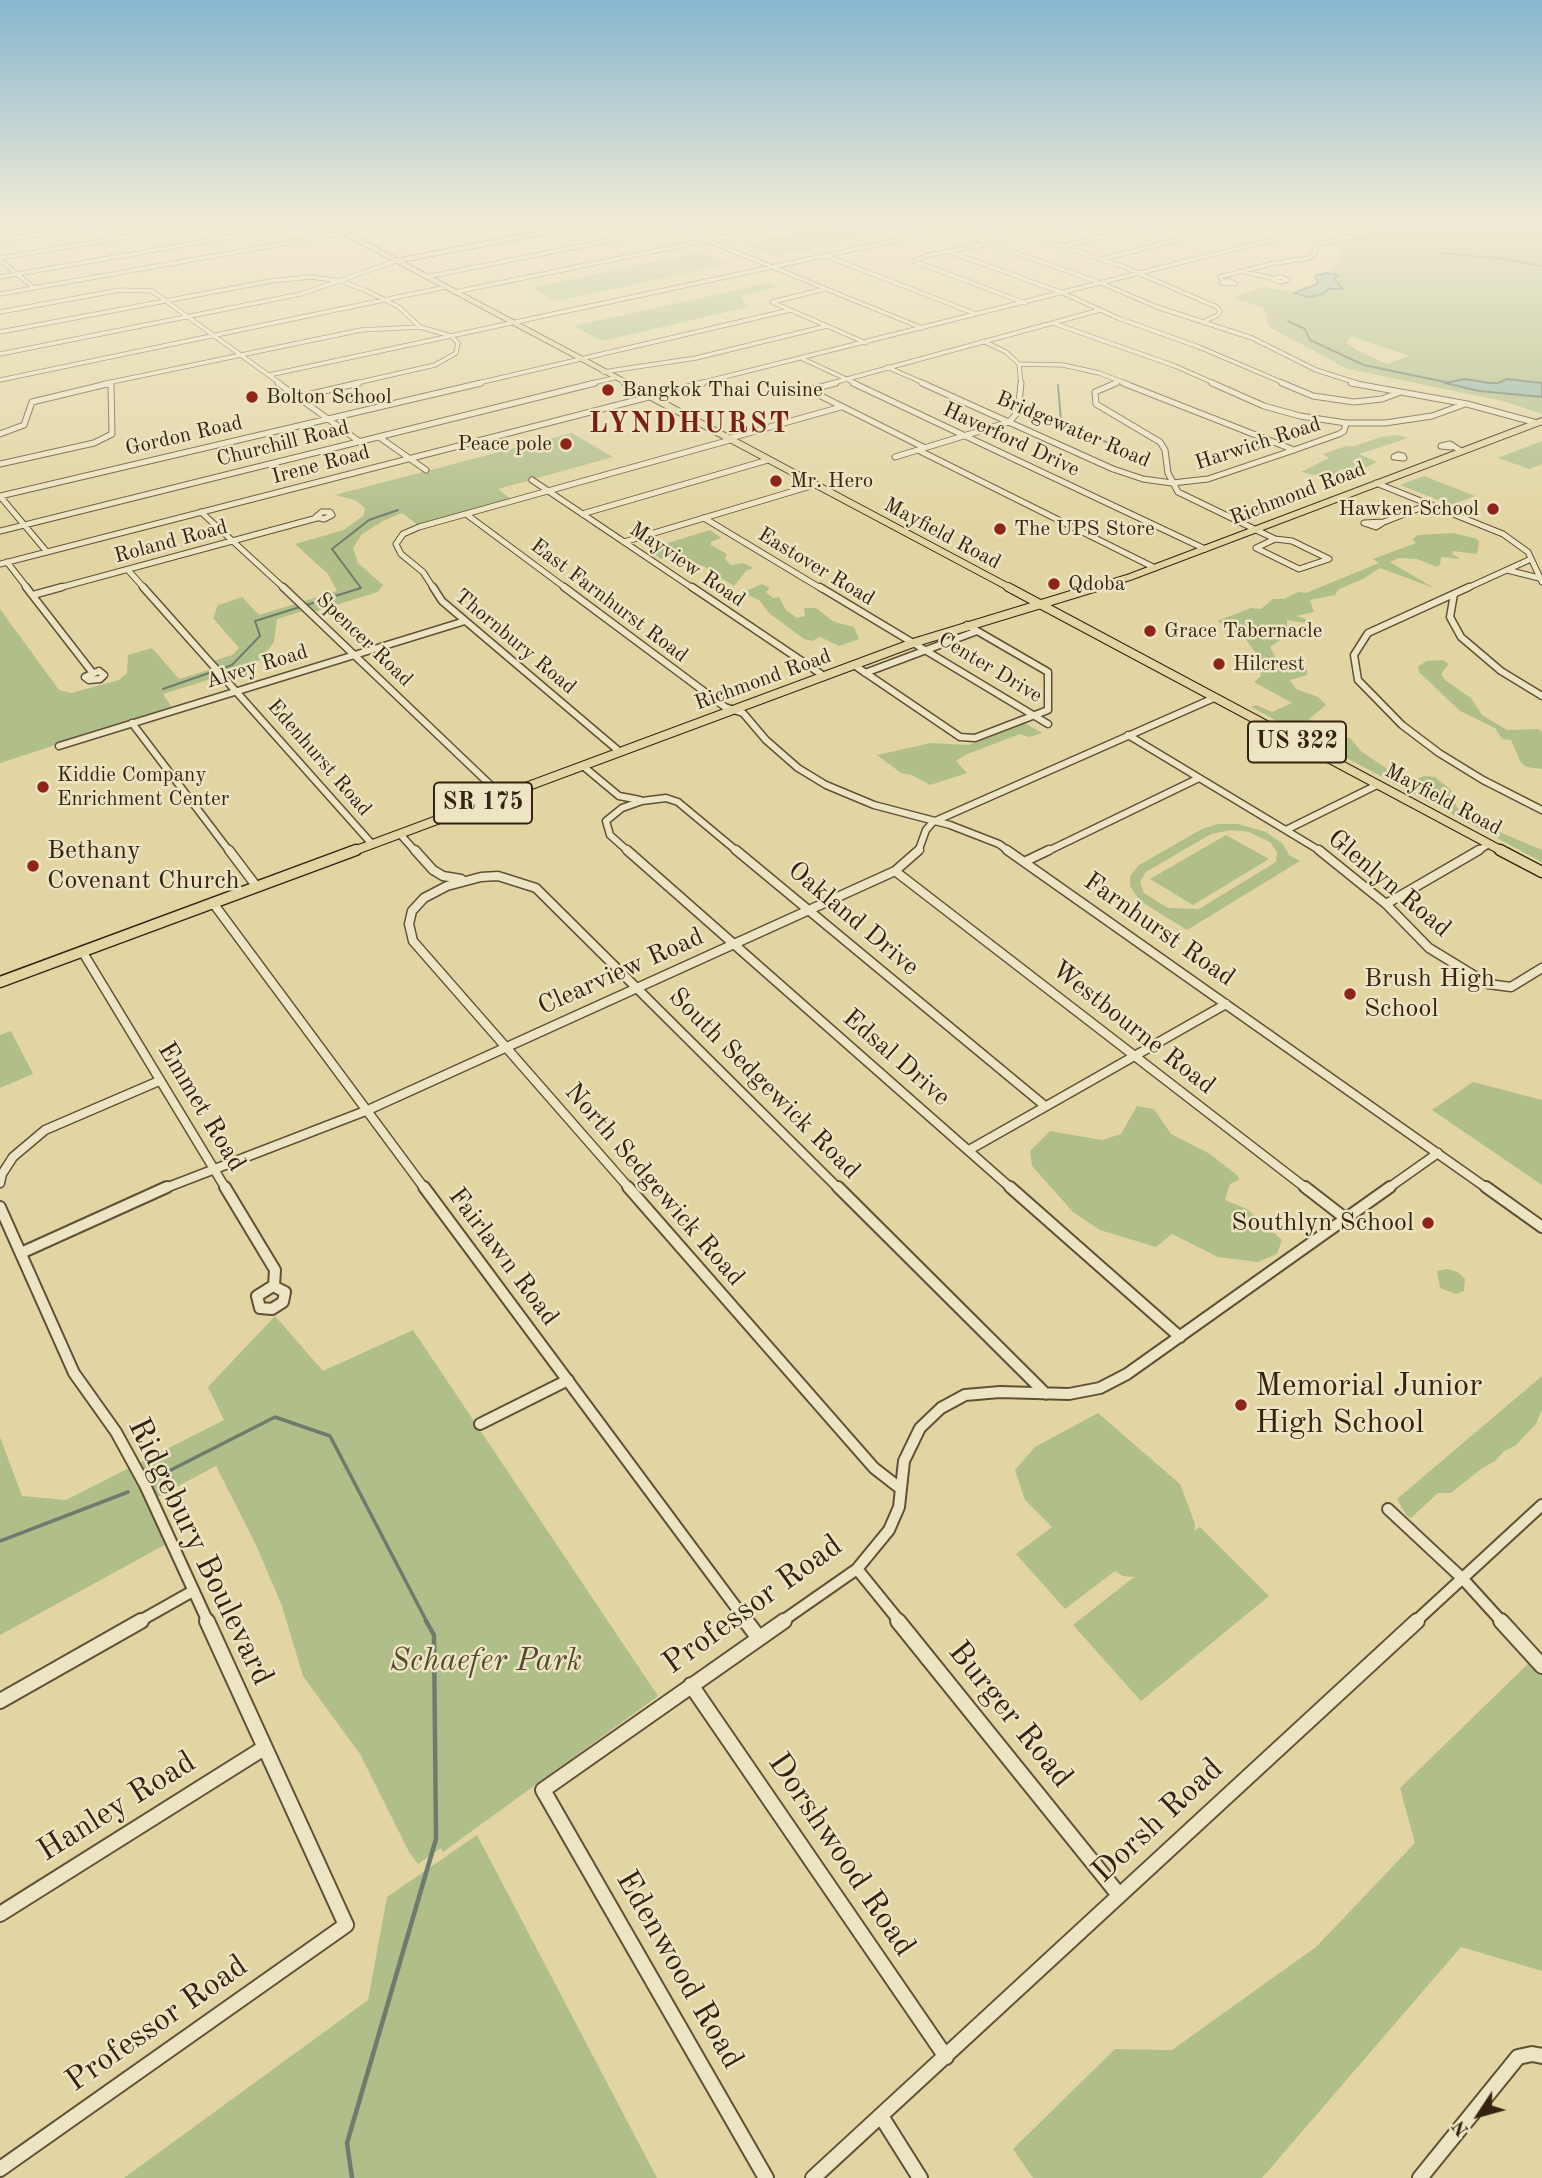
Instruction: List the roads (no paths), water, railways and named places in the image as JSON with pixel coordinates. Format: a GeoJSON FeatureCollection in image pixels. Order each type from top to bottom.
{"type":"FeatureCollection","features":[{"type":"Feature","properties":{"kind":"main road","name":"Mayfield Road"},"geometry":{"type":"LineString","coordinates":[[517,326],[1542,872]]}},
{"type":"Feature","properties":{"kind":"main road","name":"Richmond Road"},"geometry":{"type":"LineString","coordinates":[[0,982],[913,643],[1155,568],[1539,422]]}},
{"type":"Feature","properties":{"kind":"street"},"geometry":{"type":"LineString","coordinates":[[0,332],[34,326]]}},
{"type":"Feature","properties":{"kind":"street"},"geometry":{"type":"LineString","coordinates":[[0,355],[145,326]]}},
{"type":"Feature","properties":{"kind":"street"},"geometry":{"type":"LineString","coordinates":[[200,326],[360,442]]}},
{"type":"Feature","properties":{"kind":"street"},"geometry":{"type":"LineString","coordinates":[[0,380],[260,326]]}},
{"type":"Feature","properties":{"kind":"street"},"geometry":{"type":"LineString","coordinates":[[270,375],[505,326]]}},
{"type":"Feature","properties":{"kind":"street","name":"Gordon Road"},"geometry":{"type":"LineString","coordinates":[[0,496],[723,326]]}},
{"type":"Feature","properties":{"kind":"street"},"geometry":{"type":"LineString","coordinates":[[603,372],[652,362],[696,358],[827,326],[866,343]]}},
{"type":"Feature","properties":{"kind":"street"},"geometry":{"type":"LineString","coordinates":[[916,326],[922,328]]}},
{"type":"Feature","properties":{"kind":"street","name":"Irene Road"},"geometry":{"type":"LineString","coordinates":[[3,563],[931,326]]}},
{"type":"Feature","properties":{"kind":"street"},"geometry":{"type":"LineString","coordinates":[[925,448],[813,394],[810,388],[1043,326]]}},
{"type":"Feature","properties":{"kind":"street"},"geometry":{"type":"LineString","coordinates":[[1060,326],[1175,366],[1264,406],[1300,416],[1346,423],[1405,422],[1467,404]]}},
{"type":"Feature","properties":{"kind":"street"},"geometry":{"type":"LineString","coordinates":[[1142,326],[1313,396],[1354,402],[1382,399],[1399,393]]}},
{"type":"Feature","properties":{"kind":"street"},"geometry":{"type":"LineString","coordinates":[[1218,326],[1252,338],[1325,374],[1370,388],[1467,404],[1539,422]]}},
{"type":"Feature","properties":{"kind":"street"},"geometry":{"type":"LineString","coordinates":[[0,434],[24,425],[32,402],[52,395],[373,328],[420,327],[451,336],[458,343],[456,353],[435,365],[298,397]]}},
{"type":"Feature","properties":{"kind":"street"},"geometry":{"type":"LineString","coordinates":[[895,457],[1009,422],[1018,412],[1021,371],[1019,364],[1006,352],[983,341]]}},
{"type":"Feature","properties":{"kind":"street","name":"Haverford Drive"},"geometry":{"type":"LineString","coordinates":[[803,359],[1205,549]]}},
{"type":"Feature","properties":{"kind":"street"},"geometry":{"type":"LineString","coordinates":[[1019,364],[1082,368],[1294,450]]}},
{"type":"Feature","properties":{"kind":"street","name":"Bridgewater Road"},"geometry":{"type":"LineString","coordinates":[[887,367],[1124,473],[1172,483]]}},
{"type":"Feature","properties":{"kind":"street","name":"Churchill Road"},"geometry":{"type":"LineString","coordinates":[[0,531],[614,378]]}},
{"type":"Feature","properties":{"kind":"street"},"geometry":{"type":"LineString","coordinates":[[1120,381],[1095,393],[1096,404],[1149,432],[1160,442],[1165,450],[1172,483],[1178,492],[1190,500],[1284,538],[1329,559],[1299,569],[1256,548],[1284,538]]}},
{"type":"Feature","properties":{"kind":"street"},"geometry":{"type":"LineString","coordinates":[[0,464],[94,443],[112,434],[111,383]]}},
{"type":"Feature","properties":{"kind":"street"},"geometry":{"type":"LineString","coordinates":[[466,514],[841,407]]}},
{"type":"Feature","properties":{"kind":"street","name":"Harwich Road"},"geometry":{"type":"LineString","coordinates":[[1172,483],[1208,479],[1339,435],[1344,431],[1346,423]]}},
{"type":"Feature","properties":{"kind":"street"},"geometry":{"type":"LineString","coordinates":[[379,437],[426,470]]}},
{"type":"Feature","properties":{"kind":"street"},"geometry":{"type":"LineString","coordinates":[[1451,447],[1461,451]]}},
{"type":"Feature","properties":{"kind":"street"},"geometry":{"type":"LineString","coordinates":[[918,450],[1155,568]]}},
{"type":"Feature","properties":{"kind":"street"},"geometry":{"type":"LineString","coordinates":[[582,514],[768,460]]}},
{"type":"Feature","properties":{"kind":"street","name":"Mayview Road"},"geometry":{"type":"LineString","coordinates":[[532,480],[824,676]]}},
{"type":"Feature","properties":{"kind":"street"},"geometry":{"type":"LineString","coordinates":[[1376,483],[1503,534],[1522,547],[1541,580]]}},
{"type":"Feature","properties":{"kind":"street"},"geometry":{"type":"LineString","coordinates":[[624,542],[814,485]]}},
{"type":"Feature","properties":{"kind":"street"},"geometry":{"type":"LineString","coordinates":[[0,496],[47,552]]}},
{"type":"Feature","properties":{"kind":"street"},"geometry":{"type":"LineString","coordinates":[[1384,522],[1430,505]]}},
{"type":"Feature","properties":{"kind":"street","name":"Spencer Road"},"geometry":{"type":"LineString","coordinates":[[201,512],[235,541],[502,796]]}},
{"type":"Feature","properties":{"kind":"street","name":"Thornbury Road"},"geometry":{"type":"LineString","coordinates":[[466,514],[403,534],[396,544],[401,554],[423,572],[442,601],[620,752]]}},
{"type":"Feature","properties":{"kind":"street","name":"East Farnhurst Road"},"geometry":{"type":"LineString","coordinates":[[466,514],[725,707],[734,710]]}},
{"type":"Feature","properties":{"kind":"street","name":"Roland Road"},"geometry":{"type":"LineString","coordinates":[[33,594],[317,518]]}},
{"type":"Feature","properties":{"kind":"street","name":"Eastover Road"},"geometry":{"type":"LineString","coordinates":[[704,518],[913,643]]}},
{"type":"Feature","properties":{"kind":"street"},"geometry":{"type":"LineString","coordinates":[[1257,529],[1275,539]]}},
{"type":"Feature","properties":{"kind":"street"},"geometry":{"type":"LineString","coordinates":[[1531,559],[1368,633],[1354,655],[1358,680],[1402,726],[1483,780],[1542,810]]}},
{"type":"Feature","properties":{"kind":"street"},"geometry":{"type":"LineString","coordinates":[[3,563],[33,594],[92,672]]}},
{"type":"Feature","properties":{"kind":"street","name":"Edenhurst Road"},"geometry":{"type":"LineString","coordinates":[[128,570],[372,844]]}},
{"type":"Feature","properties":{"kind":"street"},"geometry":{"type":"LineString","coordinates":[[1505,570],[1522,572],[1541,580]]}},
{"type":"Feature","properties":{"kind":"street"},"geometry":{"type":"LineString","coordinates":[[1454,594],[1450,617],[1461,637],[1502,671],[1542,696]]}},
{"type":"Feature","properties":{"kind":"street","name":"Alvey Road"},"geometry":{"type":"LineString","coordinates":[[59,746],[465,621]]}},
{"type":"Feature","properties":{"kind":"street"},"geometry":{"type":"LineString","coordinates":[[854,665],[960,737],[975,738],[1048,710],[1048,672],[967,625]]}},
{"type":"Feature","properties":{"kind":"street"},"geometry":{"type":"LineString","coordinates":[[865,673],[978,631]]}},
{"type":"Feature","properties":{"kind":"street","name":"Center Drive"},"geometry":{"type":"LineString","coordinates":[[913,643],[1048,724]]}},
{"type":"Feature","properties":{"kind":"street"},"geometry":{"type":"LineString","coordinates":[[933,822],[1214,698]]}},
{"type":"Feature","properties":{"kind":"street","name":"Farnhurst Road"},"geometry":{"type":"LineString","coordinates":[[734,710],[743,713],[778,752],[826,785],[874,805],[950,825],[999,844],[1026,861],[1542,1227]]}},
{"type":"Feature","properties":{"kind":"street"},"geometry":{"type":"LineString","coordinates":[[132,723],[257,887]]}},
{"type":"Feature","properties":{"kind":"street","name":"Glenlyn Road"},"geometry":{"type":"LineString","coordinates":[[1128,735],[1331,857],[1387,904],[1429,948],[1479,979],[1494,986],[1511,987],[1542,968]]}},
{"type":"Feature","properties":{"kind":"street"},"geometry":{"type":"LineString","coordinates":[[583,766],[619,796],[642,800]]}},
{"type":"Feature","properties":{"kind":"street"},"geometry":{"type":"LineString","coordinates":[[1026,861],[1199,778]]}},
{"type":"Feature","properties":{"kind":"street"},"geometry":{"type":"LineString","coordinates":[[1286,830],[1377,785]]}},
{"type":"Feature","properties":{"kind":"street"},"geometry":{"type":"LineString","coordinates":[[618,810],[619,796]]}},
{"type":"Feature","properties":{"kind":"street","name":"Oakland Drive"},"geometry":{"type":"LineString","coordinates":[[618,810],[642,800],[666,797],[678,802],[1045,1106]]}},
{"type":"Feature","properties":{"kind":"street","name":"Edsal Drive"},"geometry":{"type":"LineString","coordinates":[[618,810],[606,821],[610,835],[1180,1337]]}},
{"type":"Feature","properties":{"kind":"street","name":"Clearview Road"},"geometry":{"type":"LineString","coordinates":[[21,1253],[214,1169],[368,1110],[895,871],[921,848],[926,830],[933,822]]}},
{"type":"Feature","properties":{"kind":"street"},"geometry":{"type":"LineString","coordinates":[[400,834],[433,870],[443,876],[470,879]]}},
{"type":"Feature","properties":{"kind":"street"},"geometry":{"type":"LineString","coordinates":[[1387,904],[1489,844]]}},
{"type":"Feature","properties":{"kind":"street","name":"North Sedgewick Road"},"geometry":{"type":"LineString","coordinates":[[433,870],[435,880],[426,896],[412,911],[409,924],[413,941],[874,1468],[901,1489]]}},
{"type":"Feature","properties":{"kind":"street","name":"Westbourne Road"},"geometry":{"type":"LineString","coordinates":[[895,871],[1345,1218]]}},
{"type":"Feature","properties":{"kind":"street","name":"South Sedgewick Road"},"geometry":{"type":"LineString","coordinates":[[426,896],[470,879],[498,876],[536,888],[1046,1394]]}},
{"type":"Feature","properties":{"kind":"street","name":"Fairlawn Road"},"geometry":{"type":"LineString","coordinates":[[213,903],[758,1637]]}},
{"type":"Feature","properties":{"kind":"street","name":"Emmet Road"},"geometry":{"type":"LineString","coordinates":[[82,951],[275,1270],[274,1286]]}},
{"type":"Feature","properties":{"kind":"street"},"geometry":{"type":"LineString","coordinates":[[969,1150],[1133,1054],[1226,1004]]}},
{"type":"Feature","properties":{"kind":"street"},"geometry":{"type":"LineString","coordinates":[[0,1183],[13,1157],[45,1130],[159,1080]]}},
{"type":"Feature","properties":{"kind":"street","name":"Professor Road"},"geometry":{"type":"LineString","coordinates":[[543,1790],[857,1569],[889,1530],[899,1507],[904,1461],[920,1428],[941,1408],[965,1395],[1000,1392],[1069,1394],[1100,1388],[1127,1374],[1438,1153]]}},
{"type":"Feature","properties":{"kind":"street","name":"Ridgebury Boulevard"},"geometry":{"type":"LineString","coordinates":[[0,1207],[74,1373],[128,1452],[346,1925]]}},
{"type":"Feature","properties":{"kind":"street"},"geometry":{"type":"LineString","coordinates":[[480,1424],[568,1380]]}},
{"type":"Feature","properties":{"kind":"street","name":"Dorsh Road"},"geometry":{"type":"LineString","coordinates":[[813,2178],[1542,1505]]}},
{"type":"Feature","properties":{"kind":"street"},"geometry":{"type":"LineString","coordinates":[[1388,1509],[1463,1579],[1542,1667]]}},
{"type":"Feature","properties":{"kind":"street","name":"Burger Road"},"geometry":{"type":"LineString","coordinates":[[857,1569],[1119,1895]]}},
{"type":"Feature","properties":{"kind":"street"},"geometry":{"type":"LineString","coordinates":[[0,1702],[192,1591]]}},
{"type":"Feature","properties":{"kind":"street","name":"Dorshwood Road"},"geometry":{"type":"LineString","coordinates":[[691,1685],[946,2057]]}},
{"type":"Feature","properties":{"kind":"street","name":"Hanley Road"},"geometry":{"type":"LineString","coordinates":[[0,1914],[264,1748]]}},
{"type":"Feature","properties":{"kind":"street","name":"Edenwood Road"},"geometry":{"type":"LineString","coordinates":[[543,1790],[766,2178]]}},
{"type":"Feature","properties":{"kind":"street","name":"Professor Road"},"geometry":{"type":"LineString","coordinates":[[0,2169],[346,1925]]}},
{"type":"Feature","properties":{"kind":"street"},"geometry":{"type":"LineString","coordinates":[[1420,2178],[1518,2057],[1532,2054],[1542,2056]]}},
{"type":"Feature","properties":{"kind":"street"},"geometry":{"type":"LineString","coordinates":[[881,2116],[920,2178]]}},
{"type":"Feature","properties":{"kind":"waterway"},"geometry":{"type":"LineString","coordinates":[[1298,326],[1305,329],[1310,340],[1364,365],[1445,382]]}},
{"type":"Feature","properties":{"kind":"waterway"},"geometry":{"type":"LineString","coordinates":[[1058,385],[1061,421],[1121,449]]}},
{"type":"Feature","properties":{"kind":"waterway"},"geometry":{"type":"LineString","coordinates":[[163,689],[232,665],[260,636],[255,621],[361,588],[332,549],[369,520],[398,510]]}},
{"type":"Feature","properties":{"kind":"waterway"},"geometry":{"type":"LineString","coordinates":[[159,1476],[275,1417],[330,1436],[427,1622]]}},
{"type":"Feature","properties":{"kind":"waterway"},"geometry":{"type":"LineString","coordinates":[[0,1541],[128,1492]]}},
{"type":"Feature","properties":{"kind":"waterway"},"geometry":{"type":"LineString","coordinates":[[352,2178],[347,2143],[436,1839],[434,1635],[426,1621]]}},
{"type":"Feature","properties":{"kind":"place","name":"Bangkok Thai Cuisine"},"geometry":{"type":"Point","coordinates":[608,390]}},
{"type":"Feature","properties":{"kind":"place","name":"Bolton School"},"geometry":{"type":"Point","coordinates":[252,397]}},
{"type":"Feature","properties":{"kind":"place","name":"Peace pole"},"geometry":{"type":"Point","coordinates":[566,444]}},
{"type":"Feature","properties":{"kind":"place","name":"Mr. Hero"},"geometry":{"type":"Point","coordinates":[776,481]}},
{"type":"Feature","properties":{"kind":"place","name":"Hawken School"},"geometry":{"type":"Point","coordinates":[1493,509]}},
{"type":"Feature","properties":{"kind":"place","name":"The UPS Store"},"geometry":{"type":"Point","coordinates":[1000,529]}},
{"type":"Feature","properties":{"kind":"place","name":"Qdoba"},"geometry":{"type":"Point","coordinates":[1054,584]}},
{"type":"Feature","properties":{"kind":"place","name":"Grace Tabernacle"},"geometry":{"type":"Point","coordinates":[1150,631]}},
{"type":"Feature","properties":{"kind":"place","name":"Hilcrest"},"geometry":{"type":"Point","coordinates":[1219,664]}},
{"type":"Feature","properties":{"kind":"place","name":"Kiddie Company Enrichment Center"},"geometry":{"type":"Point","coordinates":[43,787]}},
{"type":"Feature","properties":{"kind":"place","name":"Bethany Covenant Church"},"geometry":{"type":"Point","coordinates":[33,866]}},
{"type":"Feature","properties":{"kind":"place","name":"Brush High School"},"geometry":{"type":"Point","coordinates":[1350,994]}},
{"type":"Feature","properties":{"kind":"place","name":"Southlyn School"},"geometry":{"type":"Point","coordinates":[1428,1223]}},
{"type":"Feature","properties":{"kind":"place","name":"Memorial Junior High School"},"geometry":{"type":"Point","coordinates":[1241,1405]}},
{"type":"Feature","properties":{"kind":"district","name":"LYNDHURST"},"geometry":{"type":"Point","coordinates":[690,425]}},
{"type":"Feature","properties":{"kind":"park label","name":"Schaefer Park"},"geometry":{"type":"Point","coordinates":[486,1662]}}]}
